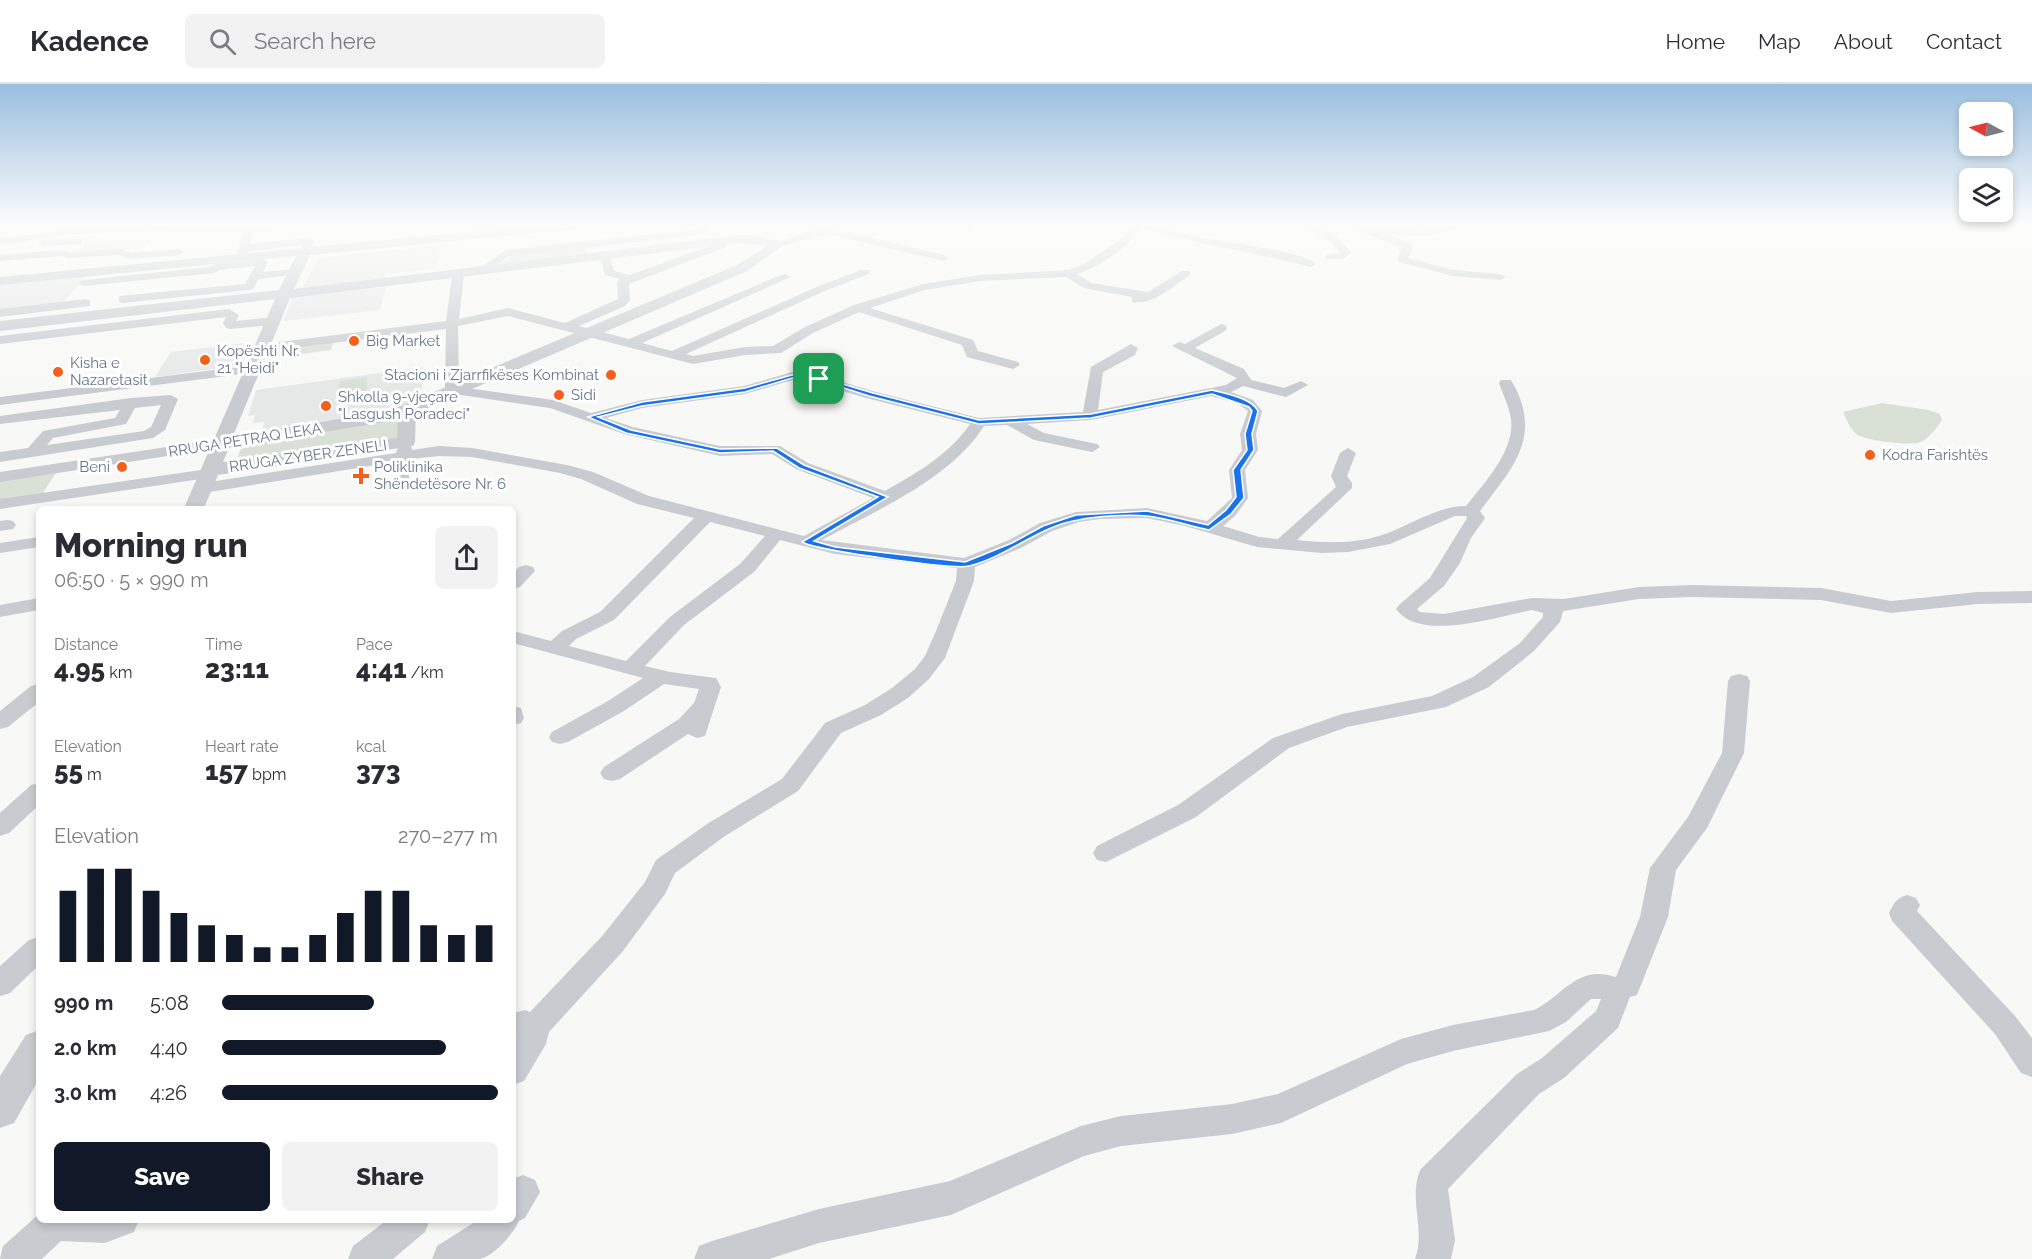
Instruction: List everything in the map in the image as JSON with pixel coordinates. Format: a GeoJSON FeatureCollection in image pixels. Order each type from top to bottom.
{"type":"FeatureCollection","features":[{"type":"Feature","properties":{"kind":"street"},"geometry":{"type":"LineString","coordinates":[[1,281],[44,278]]}},
{"type":"Feature","properties":{"kind":"street"},"geometry":{"type":"LineString","coordinates":[[84,283],[130,278]]}},
{"type":"Feature","properties":{"kind":"street"},"geometry":{"type":"LineString","coordinates":[[199,296],[206,282],[232,278]]}},
{"type":"Feature","properties":{"kind":"street"},"geometry":{"type":"LineString","coordinates":[[195,506],[292,278]]}},
{"type":"Feature","properties":{"kind":"street"},"geometry":{"type":"LineString","coordinates":[[123,299],[284,294],[425,278]]}},
{"type":"Feature","properties":{"kind":"street"},"geometry":{"type":"LineString","coordinates":[[458,278],[452,324],[452,390],[536,400],[629,431],[720,451],[775,449],[802,466],[884,497]]}},
{"type":"Feature","properties":{"kind":"street"},"geometry":{"type":"LineString","coordinates":[[628,278],[632,279]]}},
{"type":"Feature","properties":{"kind":"street"},"geometry":{"type":"LineString","coordinates":[[567,327],[621,303],[624,300],[622,284],[635,278]]}},
{"type":"Feature","properties":{"kind":"street","name":"RRUGA PETRAQ LEKA"},"geometry":{"type":"LineString","coordinates":[[0,477],[377,420],[407,411],[718,278]]}},
{"type":"Feature","properties":{"kind":"street"},"geometry":{"type":"LineString","coordinates":[[629,344],[783,278]]}},
{"type":"Feature","properties":{"kind":"street"},"geometry":{"type":"LineString","coordinates":[[671,356],[850,278]]}},
{"type":"Feature","properties":{"kind":"street"},"geometry":{"type":"LineString","coordinates":[[261,348],[452,324],[508,312],[693,360],[745,351],[776,350],[809,330],[858,308],[905,291],[945,283],[992,278]]}},
{"type":"Feature","properties":{"kind":"street"},"geometry":{"type":"LineString","coordinates":[[1074,278],[1088,286],[1150,296]]}},
{"type":"Feature","properties":{"kind":"street"},"geometry":{"type":"LineString","coordinates":[[1110,302],[1150,296],[1178,278]]}},
{"type":"Feature","properties":{"kind":"street"},"geometry":{"type":"LineString","coordinates":[[82,330],[90,309],[103,298],[115,280]]}},
{"type":"Feature","properties":{"kind":"street"},"geometry":{"type":"LineString","coordinates":[[0,326],[90,309],[199,296]]}},
{"type":"Feature","properties":{"kind":"street"},"geometry":{"type":"LineString","coordinates":[[858,308],[968,343],[972,354],[976,357],[1012,365]]}},
{"type":"Feature","properties":{"kind":"street"},"geometry":{"type":"LineString","coordinates":[[0,326],[14,311],[90,309]]}},
{"type":"Feature","properties":{"kind":"street"},"geometry":{"type":"LineString","coordinates":[[0,326],[82,330],[231,313],[230,325],[272,321]]}},
{"type":"Feature","properties":{"kind":"street"},"geometry":{"type":"LineString","coordinates":[[1221,328],[1182,348],[1239,372],[1244,376],[1243,382]]}},
{"type":"Feature","properties":{"kind":"street"},"geometry":{"type":"LineString","coordinates":[[1091,416],[1090,407],[1096,370],[1130,352],[1131,348]]}},
{"type":"Feature","properties":{"kind":"street"},"geometry":{"type":"LineString","coordinates":[[776,350],[775,359],[784,378]]}},
{"type":"Feature","properties":{"kind":"street"},"geometry":{"type":"LineString","coordinates":[[0,401],[253,369]]}},
{"type":"Feature","properties":{"kind":"street"},"geometry":{"type":"LineString","coordinates":[[591,417],[642,404],[745,390],[784,378],[799,376],[819,379],[871,395],[979,422],[1091,416],[1230,388],[1243,382],[1286,393],[1302,385]]}},
{"type":"Feature","properties":{"kind":"street"},"geometry":{"type":"LineString","coordinates":[[33,452],[48,434],[121,421],[154,381]]}},
{"type":"Feature","properties":{"kind":"street"},"geometry":{"type":"LineString","coordinates":[[1471,511],[1502,471],[1520,426],[1517,410],[1506,383]]}},
{"type":"Feature","properties":{"kind":"street"},"geometry":{"type":"LineString","coordinates":[[1209,528],[1240,498],[1237,470],[1250,450],[1248,434],[1255,411],[1252,405],[1212,392]]}},
{"type":"Feature","properties":{"kind":"street"},"geometry":{"type":"LineString","coordinates":[[24,417],[39,396]]}},
{"type":"Feature","properties":{"kind":"street"},"geometry":{"type":"LineString","coordinates":[[0,420],[171,399],[156,432],[148,435],[0,457]]}},
{"type":"Feature","properties":{"kind":"street"},"geometry":{"type":"LineString","coordinates":[[400,486],[407,411]]}},
{"type":"Feature","properties":{"kind":"street"},"geometry":{"type":"LineString","coordinates":[[1009,420],[1039,437],[1092,447]]}},
{"type":"Feature","properties":{"kind":"street"},"geometry":{"type":"LineString","coordinates":[[806,542],[922,476],[967,441],[979,422]]}},
{"type":"Feature","properties":{"kind":"street"},"geometry":{"type":"LineString","coordinates":[[81,466],[95,443]]}},
{"type":"Feature","properties":{"kind":"street"},"geometry":{"type":"LineString","coordinates":[[405,449],[479,452],[572,471],[592,477],[632,497],[835,549],[966,564],[1015,544],[1046,527],[1076,517],[1147,513],[1248,540],[1348,547],[1384,540],[1456,510],[1471,511]]}},
{"type":"Feature","properties":{"kind":"street","name":"RRUGA ZYBER ZENELI"},"geometry":{"type":"LineString","coordinates":[[207,477],[405,449]]}},
{"type":"Feature","properties":{"kind":"street"},"geometry":{"type":"LineString","coordinates":[[1281,544],[1344,488],[1344,483],[1339,476],[1348,453]]}},
{"type":"Feature","properties":{"kind":"street"},"geometry":{"type":"LineString","coordinates":[[0,504],[207,477]]}},
{"type":"Feature","properties":{"kind":"street"},"geometry":{"type":"LineString","coordinates":[[1106,853],[1187,811],[1281,743],[1342,721],[1438,702],[1481,682],[1527,647],[1552,618],[1552,610],[1545,606],[1532,603],[1444,620],[1423,620],[1408,614],[1406,609],[1408,605],[1424,595],[1451,563],[1461,538],[1476,518],[1471,511]]}},
{"type":"Feature","properties":{"kind":"street"},"geometry":{"type":"LineString","coordinates":[[555,648],[575,632],[607,616],[707,515]]}},
{"type":"Feature","properties":{"kind":"street"},"geometry":{"type":"LineString","coordinates":[[631,668],[677,621],[747,568],[776,534]]}},
{"type":"Feature","properties":{"kind":"street"},"geometry":{"type":"LineString","coordinates":[[0,548],[36,542]]}},
{"type":"Feature","properties":{"kind":"street"},"geometry":{"type":"LineString","coordinates":[[516,1066],[535,1035],[524,1027],[613,944],[656,887],[665,867],[716,830],[790,785],[833,728],[873,710],[900,693],[922,674],[935,658],[946,631],[965,580],[966,564]]}},
{"type":"Feature","properties":{"kind":"street"},"geometry":{"type":"LineString","coordinates":[[1545,606],[1639,593],[1682,591],[1821,594],[1891,607],[1978,598],[2032,597]]}},
{"type":"Feature","properties":{"kind":"street"},"geometry":{"type":"LineString","coordinates":[[0,611],[36,605]]}},
{"type":"Feature","properties":{"kind":"street"},"geometry":{"type":"LineString","coordinates":[[516,638],[631,668],[707,693]]}},
{"type":"Feature","properties":{"kind":"street"},"geometry":{"type":"LineString","coordinates":[[560,737],[616,706],[660,677]]}},
{"type":"Feature","properties":{"kind":"street"},"geometry":{"type":"LineString","coordinates":[[1614,991],[1627,986],[1654,917],[1663,867],[1698,822],[1733,753],[1739,681]]}},
{"type":"Feature","properties":{"kind":"street"},"geometry":{"type":"LineString","coordinates":[[0,722],[36,693]]}},
{"type":"Feature","properties":{"kind":"street"},"geometry":{"type":"LineString","coordinates":[[697,731],[707,693]]}},
{"type":"Feature","properties":{"kind":"street"},"geometry":{"type":"LineString","coordinates":[[612,773],[687,724],[707,693]]}},
{"type":"Feature","properties":{"kind":"street"},"geometry":{"type":"LineString","coordinates":[[0,826],[36,794]]}},
{"type":"Feature","properties":{"kind":"street"},"geometry":{"type":"LineString","coordinates":[[1907,905],[1902,913],[1999,1017],[2032,1063]]}},
{"type":"Feature","properties":{"kind":"street"},"geometry":{"type":"LineString","coordinates":[[0,984],[36,951]]}},
{"type":"Feature","properties":{"kind":"street"},"geometry":{"type":"LineString","coordinates":[[712,1259],[819,1226],[951,1198],[1081,1141],[1121,1131],[1232,1119],[1281,1108],[1401,1052],[1453,1038],[1539,1022],[1556,1013],[1575,994],[1590,987],[1610,987],[1617,998],[1615,1008],[1608,1019],[1553,1068],[1528,1084],[1432,1182],[1430,1194],[1438,1234],[1438,1250],[1433,1259]]}},
{"type":"Feature","properties":{"kind":"street"},"geometry":{"type":"LineString","coordinates":[[0,1110],[36,1051]]}},
{"type":"Feature","properties":{"kind":"street"},"geometry":{"type":"LineString","coordinates":[[16,1259],[57,1223]]}},
{"type":"Feature","properties":{"kind":"street"},"geometry":{"type":"LineString","coordinates":[[77,1223],[105,1226],[114,1223]]}},
{"type":"Feature","properties":{"kind":"street"},"geometry":{"type":"LineString","coordinates":[[366,1259],[409,1223]]}},
{"type":"Feature","properties":{"kind":"street"},"geometry":{"type":"LineString","coordinates":[[450,1259],[490,1232],[499,1223]]}},
{"type":"Feature","properties":{"kind":"shaded area"},"geometry":{"type":"Polygon","coordinates":[[[60,278],[85,278],[62,304],[0,311],[0,284],[60,278]]]}},
{"type":"Feature","properties":{"kind":"shaded area"},"geometry":{"type":"Polygon","coordinates":[[[308,278],[385,278],[384,280],[302,289],[308,278]]]}},
{"type":"Feature","properties":{"kind":"shaded area"},"geometry":{"type":"Polygon","coordinates":[[[386,287],[380,310],[283,321],[293,297],[386,287]]]}},
{"type":"Feature","properties":{"kind":"shaded area"},"geometry":{"type":"Polygon","coordinates":[[[334,340],[331,350],[265,359],[269,349],[334,340]]]}},
{"type":"Feature","properties":{"kind":"shaded area","name":"Kopështi Nr. 21 \"Heidi\""},"geometry":{"type":"Polygon","coordinates":[[[253,342],[242,365],[155,377],[171,352],[253,342]]]}},
{"type":"Feature","properties":{"kind":"shaded area","name":"Shkolla 9-vjeçare \"Lasgush Poradeci\""},"geometry":{"type":"Polygon","coordinates":[[[423,367],[421,398],[382,416],[261,434],[264,422],[253,423],[255,415],[248,416],[256,390],[423,367]]]}},
{"type":"Feature","properties":{"kind":"shaded area"},"geometry":{"type":"Polygon","coordinates":[[[367,377],[366,392],[338,396],[340,381],[367,377]]]}},
{"type":"Feature","properties":{"kind":"shaded area"},"geometry":{"type":"Polygon","coordinates":[[[1882,403],[1929,410],[1940,414],[1942,420],[1929,437],[1918,443],[1881,441],[1855,433],[1843,412],[1882,403]]]}},
{"type":"Feature","properties":{"kind":"shaded area"},"geometry":{"type":"Polygon","coordinates":[[[399,420],[402,438],[236,461],[242,446],[246,444],[399,420]]]}},
{"type":"Feature","properties":{"kind":"shaded area"},"geometry":{"type":"Polygon","coordinates":[[[56,473],[42,494],[0,500],[0,481],[56,473]]]}},
{"type":"Feature","properties":{"kind":"place","name":"Big Market"},"geometry":{"type":"Point","coordinates":[354,341]}},
{"type":"Feature","properties":{"kind":"place","name":"Kopështi Nr. 21 \"Heidi\""},"geometry":{"type":"Point","coordinates":[205,360]}},
{"type":"Feature","properties":{"kind":"place","name":"Kisha e Nazaretasit"},"geometry":{"type":"Point","coordinates":[58,372]}},
{"type":"Feature","properties":{"kind":"place","name":"Stacioni i Zjarrfikëses Kombinat"},"geometry":{"type":"Point","coordinates":[611,375]}},
{"type":"Feature","properties":{"kind":"place","name":"Sidi"},"geometry":{"type":"Point","coordinates":[559,395]}},
{"type":"Feature","properties":{"kind":"place","name":"Shkolla 9-vjeçare \"Lasgush Poradeci\""},"geometry":{"type":"Point","coordinates":[326,406]}},
{"type":"Feature","properties":{"kind":"place","name":"Kodra Farishtës"},"geometry":{"type":"Point","coordinates":[1870,455]}},
{"type":"Feature","properties":{"kind":"place","name":"Beni"},"geometry":{"type":"Point","coordinates":[122,467]}},
{"type":"Feature","properties":{"kind":"place","name":"Poliklinika Shëndetësore Nr. 6"},"geometry":{"type":"Point","coordinates":[361,476]}},
{"type":"Feature","properties":{"kind":"route"},"geometry":{"type":"LineString","coordinates":[[792,376],[819,379],[949,416],[979,422],[1091,416],[1212,392],[1225,395],[1252,405],[1255,411],[1248,434],[1250,450],[1237,470],[1240,498],[1209,528],[1188,521],[1147,513],[1100,514],[1076,517],[1046,527],[1033,536],[966,564],[868,554],[806,542],[884,497],[802,466],[775,449],[720,451],[617,428],[591,417],[624,407],[756,388],[792,376]]}}]}
